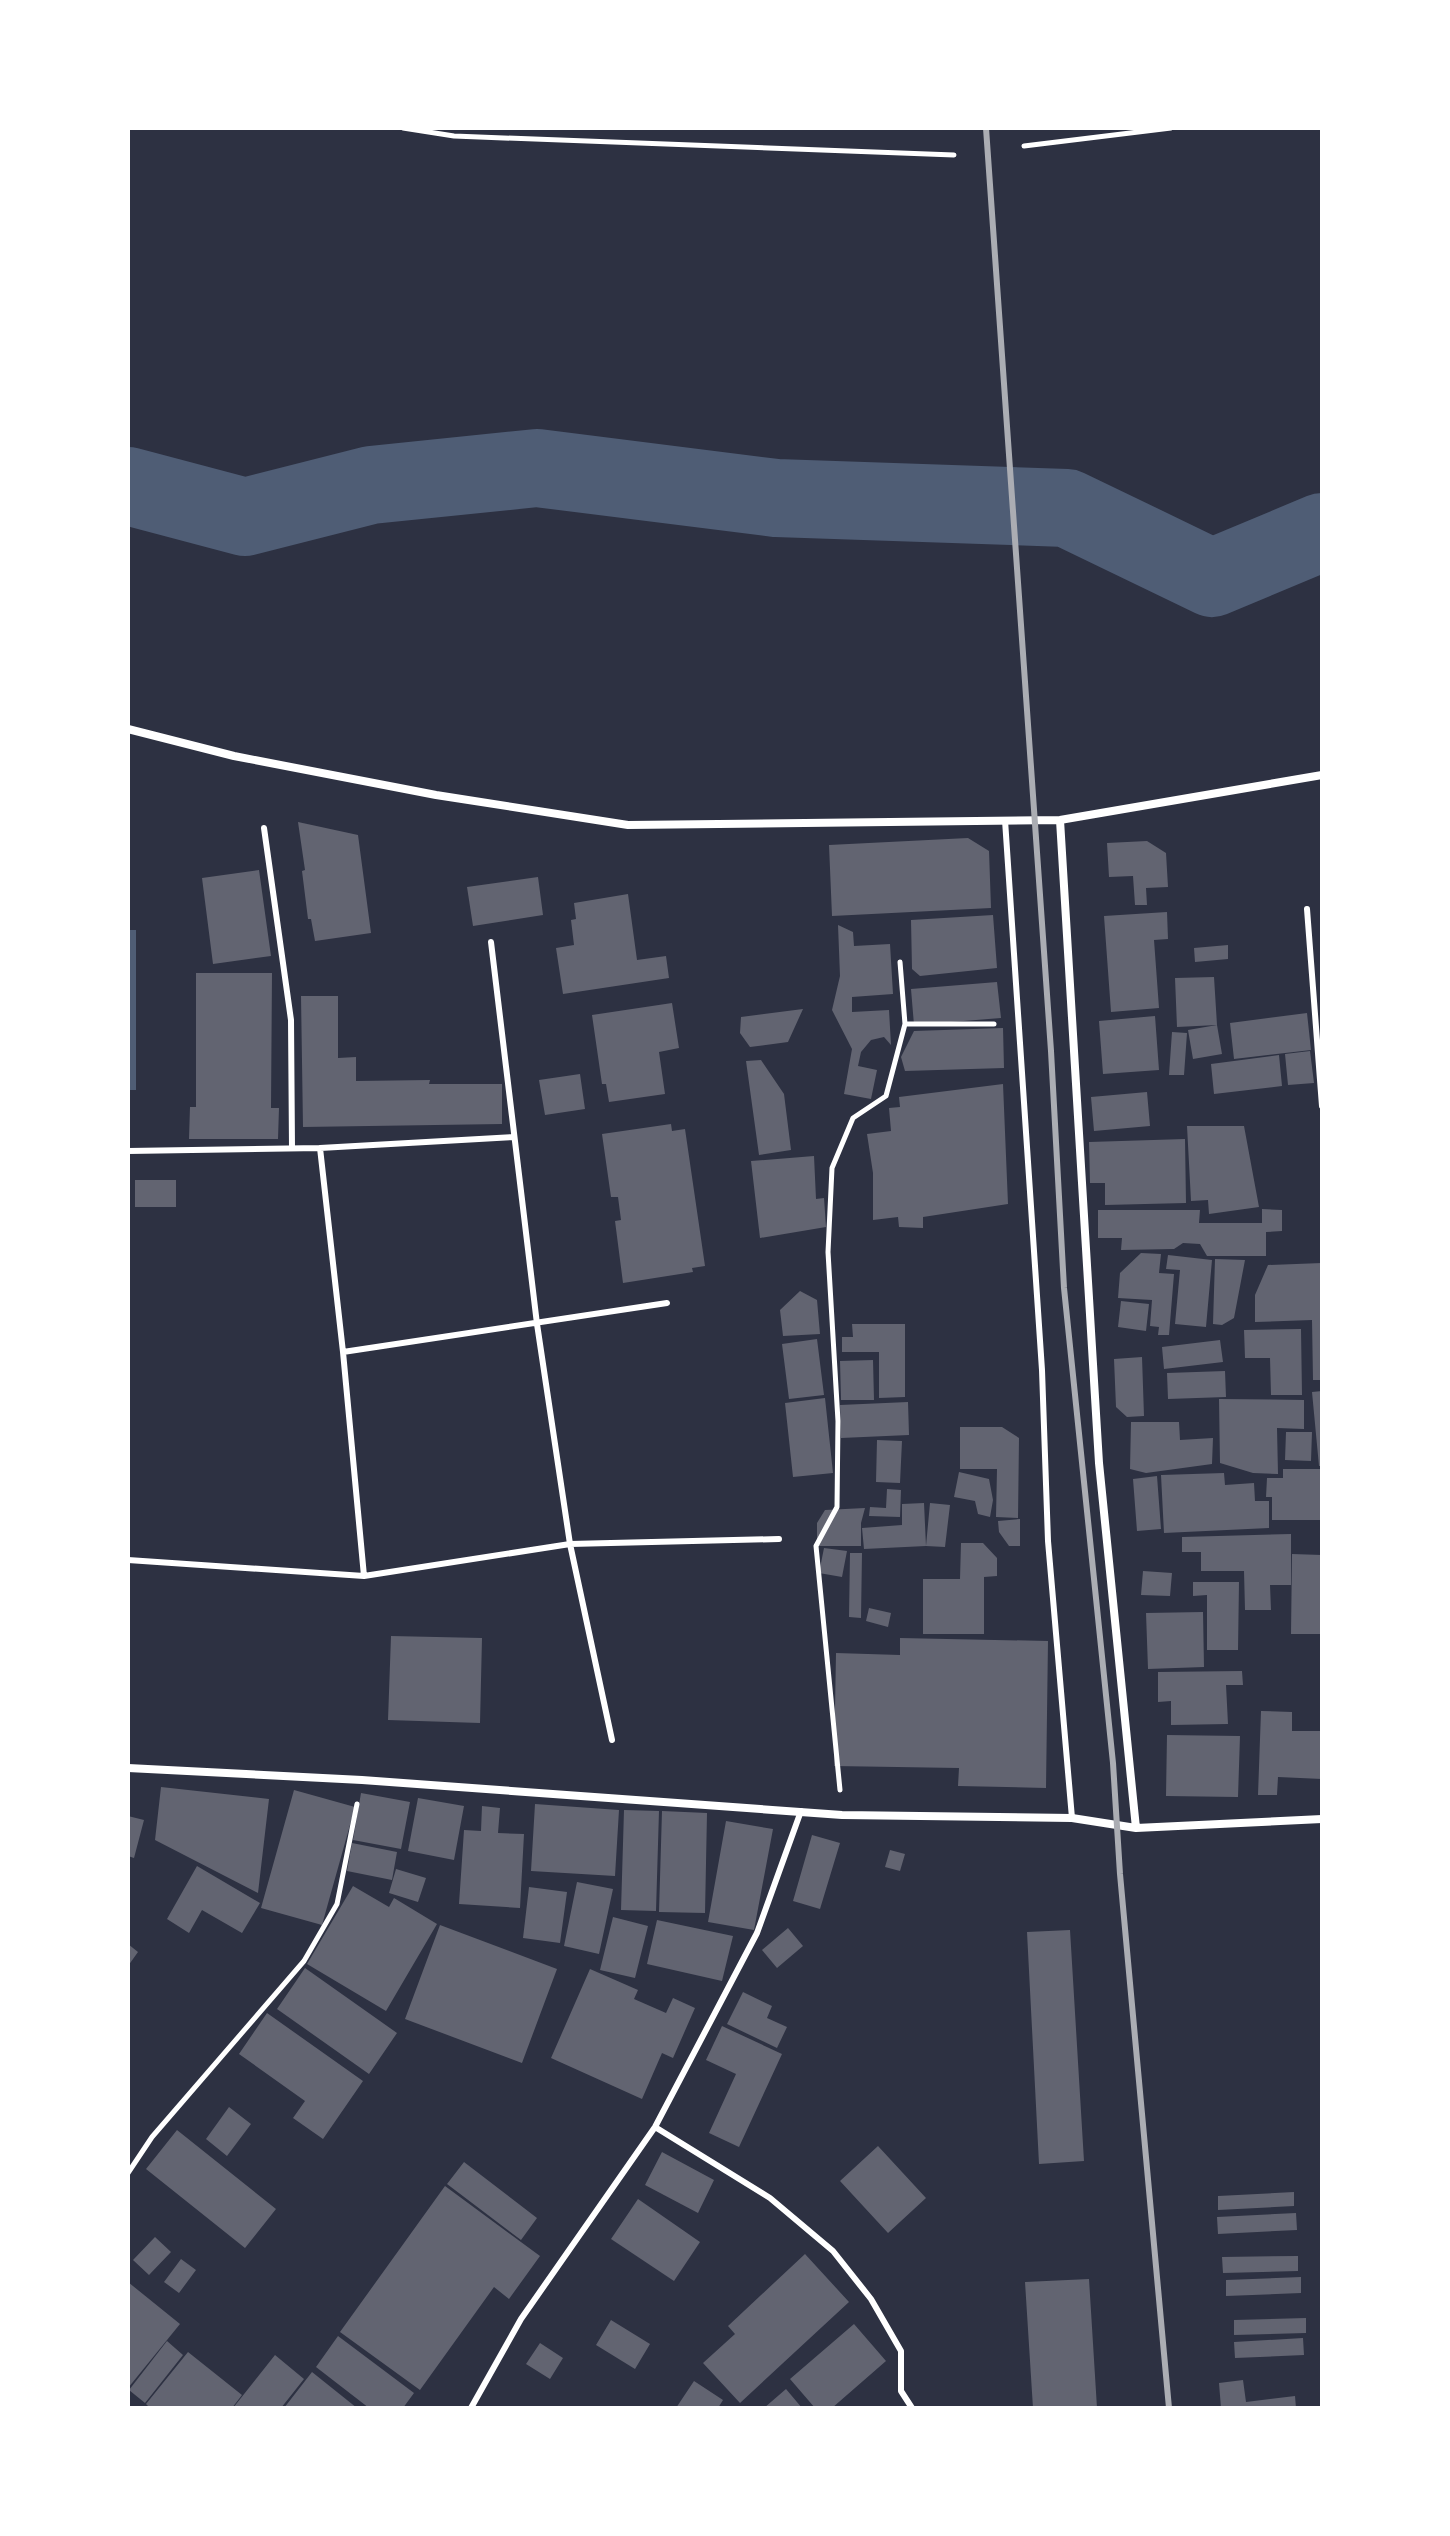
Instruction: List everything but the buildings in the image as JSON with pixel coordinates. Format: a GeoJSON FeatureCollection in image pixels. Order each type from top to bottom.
{"type":"FeatureCollection","features":[{"type":"Feature","properties":{"kind":"street"},"geometry":{"type":"LineString","coordinates":[[128,729],[234,756],[436,795],[628,825],[1060,820],[1322,775]]}},
{"type":"Feature","properties":{"kind":"street"},"geometry":{"type":"LineString","coordinates":[[1060,820],[1099,1463],[1136,1828]]}},
{"type":"Feature","properties":{"kind":"street"},"geometry":{"type":"LineString","coordinates":[[128,1768],[362,1780],[842,1815],[1072,1818],[1136,1828],[1322,1819]]}},
{"type":"Feature","properties":{"kind":"lane"},"geometry":{"type":"LineString","coordinates":[[1005,820],[1042,1370],[1048,1541],[1072,1818]]}},
{"type":"Feature","properties":{"kind":"lane"},"geometry":{"type":"LineString","coordinates":[[264,828],[291,1020],[292,1148]]}},
{"type":"Feature","properties":{"kind":"lane"},"geometry":{"type":"LineString","coordinates":[[1307,909],[1322,1106]]}},
{"type":"Feature","properties":{"kind":"lane"},"geometry":{"type":"LineString","coordinates":[[491,942],[537,1324],[570,1544],[612,1740]]}},
{"type":"Feature","properties":{"kind":"lane"},"geometry":{"type":"LineString","coordinates":[[128,1151],[320,1148],[514,1137]]}},
{"type":"Feature","properties":{"kind":"lane"},"geometry":{"type":"LineString","coordinates":[[320,1148],[364,1576]]}},
{"type":"Feature","properties":{"kind":"lane"},"geometry":{"type":"LineString","coordinates":[[343,1352],[667,1303]]}},
{"type":"Feature","properties":{"kind":"lane"},"geometry":{"type":"LineString","coordinates":[[128,1560],[364,1576],[570,1544],[779,1539]]}},
{"type":"Feature","properties":{"kind":"lane"},"geometry":{"type":"LineString","coordinates":[[471,2408],[521,2319],[655,2127],[757,1933],[801,1811]]}},
{"type":"Feature","properties":{"kind":"lane"},"geometry":{"type":"LineString","coordinates":[[655,2127],[770,2198],[833,2251],[871,2299],[901,2351],[901,2391],[912,2408]]}},
{"type":"Feature","properties":{"kind":"path"},"geometry":{"type":"LineString","coordinates":[[403,128],[454,136],[954,155]]}},
{"type":"Feature","properties":{"kind":"path"},"geometry":{"type":"LineString","coordinates":[[1024,146],[1171,128]]}},
{"type":"Feature","properties":{"kind":"path"},"geometry":{"type":"LineString","coordinates":[[842,1815],[816,1546],[837,1507],[838,1421],[828,1252],[832,1168],[853,1118],[886,1096],[905,1024],[900,962]]}},
{"type":"Feature","properties":{"kind":"path"},"geometry":{"type":"LineString","coordinates":[[905,1024],[1018,1024]]}},
{"type":"Feature","properties":{"kind":"path"},"geometry":{"type":"LineString","coordinates":[[128,2173],[152,2137],[304,1961],[337,1904],[362,1780]]}},
{"type":"Feature","properties":{"kind":"water"},"geometry":{"type":"Polygon","coordinates":[[[128,930],[136,930],[136,1090],[128,1090],[128,930]]]}},
{"type":"Feature","properties":{"kind":"waterway"},"geometry":{"type":"LineString","coordinates":[[128,486],[245,517],[371,485],[537,468],[776,498],[1067,508],[1212,578],[1322,532]]}},
{"type":"Feature","properties":{"kind":"railway"},"geometry":{"type":"LineString","coordinates":[[986,128],[1051,1051],[1064,1288],[1113,1763],[1120,1874],[1169,2408]]}}]}
